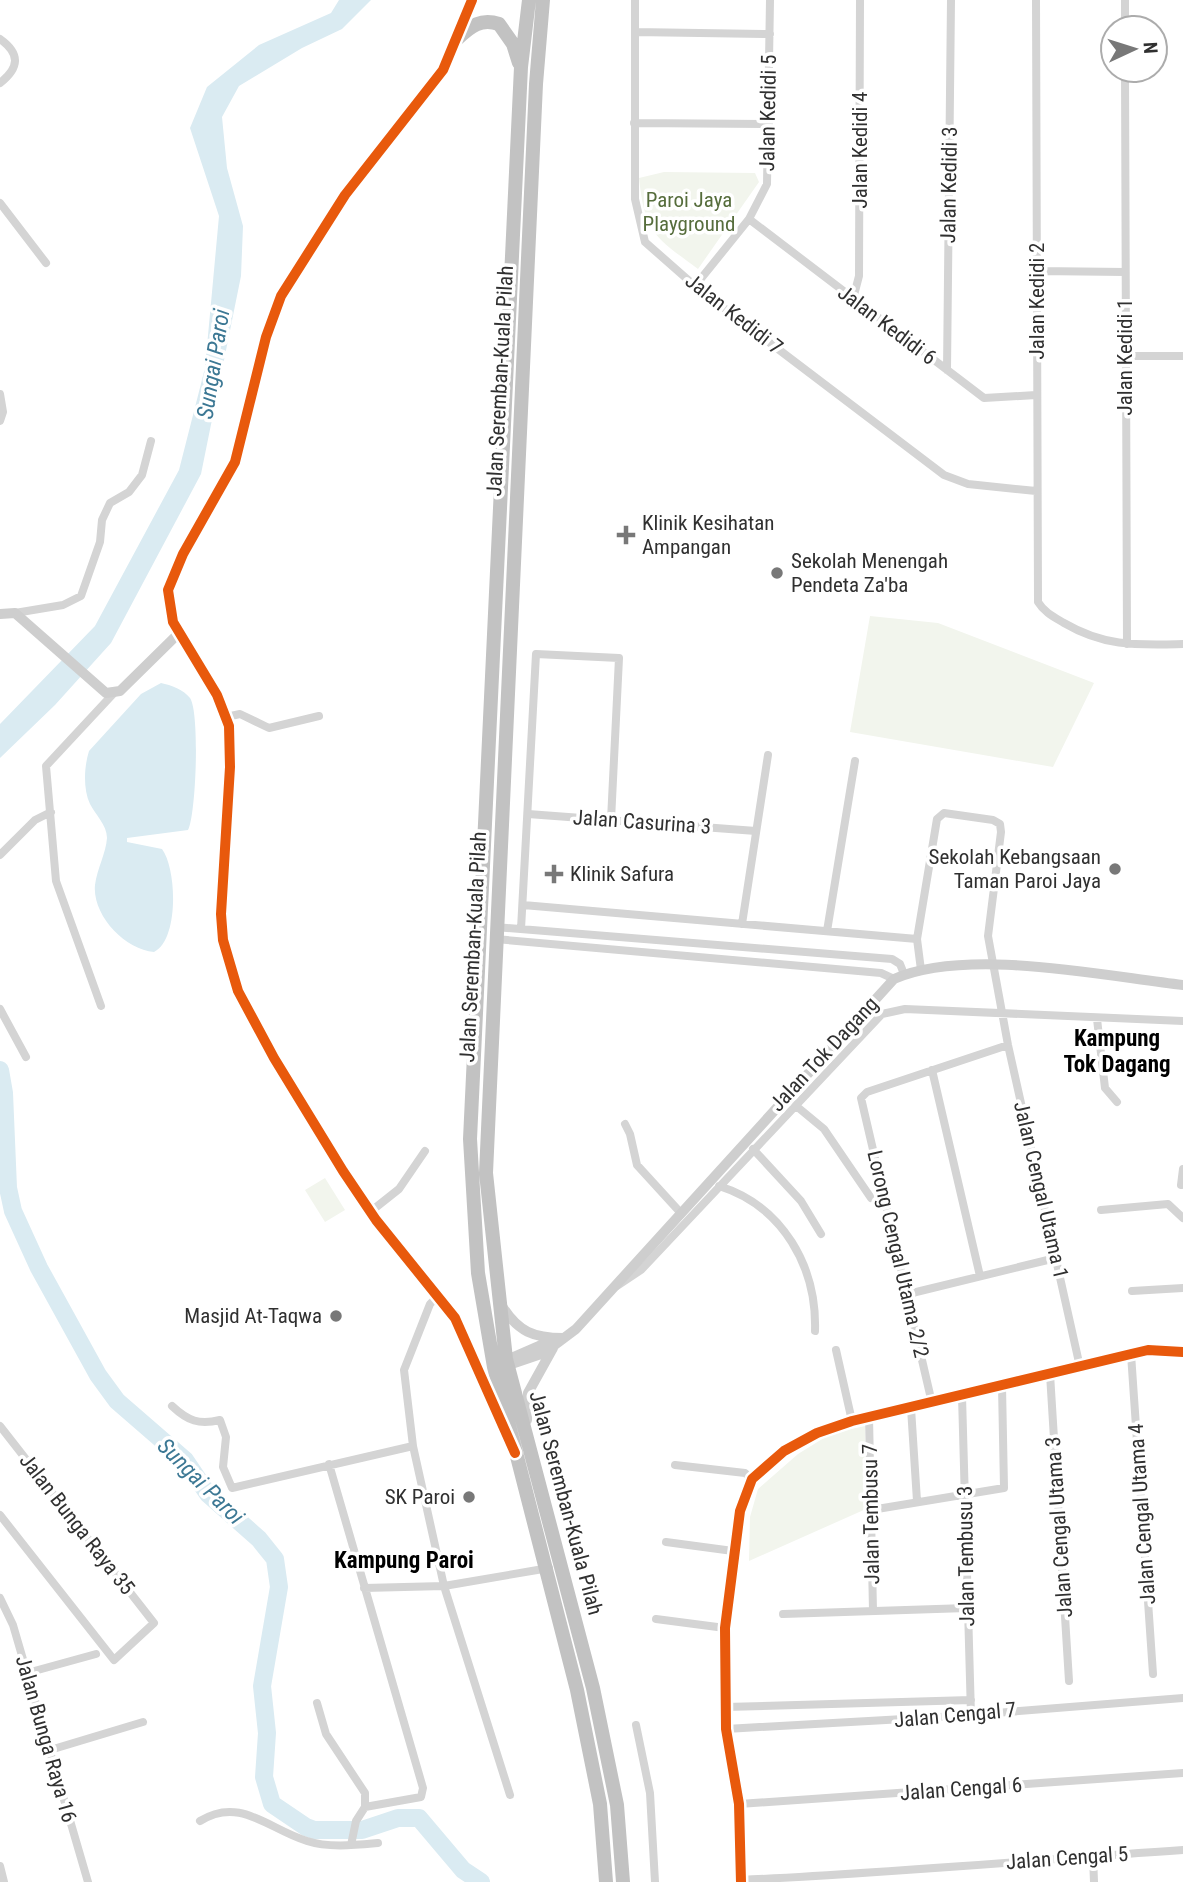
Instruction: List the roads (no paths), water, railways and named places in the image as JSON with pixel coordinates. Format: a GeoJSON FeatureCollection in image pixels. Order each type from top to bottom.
{"type":"FeatureCollection","features":[{"type":"Feature","properties":{"kind":"highway","name":"Jalan Seremban-Kuala Pilah"},"geometry":{"type":"LineString","coordinates":[[528,0],[520,67],[470,1139],[478,1273],[503,1365],[530,1447],[606,1747],[617,1805],[623,1882]]}},
{"type":"Feature","properties":{"kind":"highway","name":"Jalan Seremban-Kuala Pilah"},"geometry":{"type":"LineString","coordinates":[[543,0],[536,83],[486,1140],[503,1365],[515,1454],[590,1749],[600,1804],[607,1882]]}},
{"type":"Feature","properties":{"kind":"highway"},"geometry":{"type":"LineString","coordinates":[[458,38],[470,27],[484,21],[499,24],[513,44],[520,67]]}},
{"type":"Feature","properties":{"kind":"street"},"geometry":{"type":"LineString","coordinates":[[472,0],[443,71],[345,195],[281,296],[266,337],[235,462],[183,554],[168,590],[171,614],[179,633],[217,695],[226,717],[230,767],[221,914],[228,962],[238,991],[274,1058],[370,1212],[455,1318],[471,1348],[515,1454]]}},
{"type":"Feature","properties":{"kind":"street","name":"Jalan Kedidi 7"},"geometry":{"type":"LineString","coordinates":[[635,0],[635,199],[645,242],[695,285],[944,475],[968,484],[1035,491]]}},
{"type":"Feature","properties":{"kind":"street","name":"Jalan Kedidi 5"},"geometry":{"type":"LineString","coordinates":[[695,285],[749,219],[767,184],[770,0]]}},
{"type":"Feature","properties":{"kind":"street","name":"Jalan Kedidi 4"},"geometry":{"type":"LineString","coordinates":[[853,299],[859,276],[860,0]]}},
{"type":"Feature","properties":{"kind":"street","name":"Jalan Kedidi 3"},"geometry":{"type":"LineString","coordinates":[[947,370],[951,0]]}},
{"type":"Feature","properties":{"kind":"street","name":"Jalan Kedidi 2"},"geometry":{"type":"LineString","coordinates":[[1035,0],[1038,271],[1035,491],[1038,602],[1052,615],[1091,639],[1127,644]]}},
{"type":"Feature","properties":{"kind":"street"},"geometry":{"type":"LineString","coordinates":[[635,32],[770,34]]}},
{"type":"Feature","properties":{"kind":"street"},"geometry":{"type":"LineString","coordinates":[[0,83],[13,72],[17,62],[4,42]]}},
{"type":"Feature","properties":{"kind":"street","name":"Jalan Kedidi 1"},"geometry":{"type":"LineString","coordinates":[[1125,84],[1127,644]]}},
{"type":"Feature","properties":{"kind":"street"},"geometry":{"type":"LineString","coordinates":[[634,123],[769,124]]}},
{"type":"Feature","properties":{"kind":"street"},"geometry":{"type":"LineString","coordinates":[[0,203],[46,263]]}},
{"type":"Feature","properties":{"kind":"street","name":"Jalan Kedidi 6"},"geometry":{"type":"LineString","coordinates":[[749,219],[984,398],[1036,395]]}},
{"type":"Feature","properties":{"kind":"street"},"geometry":{"type":"LineString","coordinates":[[1038,271],[1125,272]]}},
{"type":"Feature","properties":{"kind":"street"},"geometry":{"type":"LineString","coordinates":[[1125,356],[1183,356]]}},
{"type":"Feature","properties":{"kind":"street"},"geometry":{"type":"LineString","coordinates":[[0,394],[3,412],[0,421]]}},
{"type":"Feature","properties":{"kind":"street"},"geometry":{"type":"LineString","coordinates":[[0,614],[63,605],[81,596],[100,542],[102,520],[110,503],[130,492],[142,475],[150,441]]}},
{"type":"Feature","properties":{"kind":"street"},"geometry":{"type":"LineString","coordinates":[[15,612],[70,659],[90,681],[106,693],[113,694]]}},
{"type":"Feature","properties":{"kind":"street"},"geometry":{"type":"LineString","coordinates":[[101,1006],[56,881],[46,766],[113,694],[179,633]]}},
{"type":"Feature","properties":{"kind":"street"},"geometry":{"type":"LineString","coordinates":[[1127,644],[1183,645]]}},
{"type":"Feature","properties":{"kind":"street"},"geometry":{"type":"LineString","coordinates":[[522,929],[536,654],[619,657],[611,820]]}},
{"type":"Feature","properties":{"kind":"street"},"geometry":{"type":"LineString","coordinates":[[226,717],[240,715],[269,728],[319,716]]}},
{"type":"Feature","properties":{"kind":"street"},"geometry":{"type":"LineString","coordinates":[[742,924],[768,755]]}},
{"type":"Feature","properties":{"kind":"street"},"geometry":{"type":"LineString","coordinates":[[827,931],[855,761]]}},
{"type":"Feature","properties":{"kind":"street"},"geometry":{"type":"LineString","coordinates":[[0,855],[35,820],[51,812]]}},
{"type":"Feature","properties":{"kind":"street","name":"Jalan Casurina 3"},"geometry":{"type":"LineString","coordinates":[[528,814],[756,831]]}},
{"type":"Feature","properties":{"kind":"street","name":"Jalan Cengal Utama 1"},"geometry":{"type":"LineString","coordinates":[[917,939],[940,815],[993,820],[1000,824],[988,936],[1008,1045],[1080,1367]]}},
{"type":"Feature","properties":{"kind":"street"},"geometry":{"type":"LineString","coordinates":[[523,905],[917,939],[920,970]]}},
{"type":"Feature","properties":{"kind":"street"},"geometry":{"type":"LineString","coordinates":[[495,933],[522,929],[892,959],[900,964],[899,977]]}},
{"type":"Feature","properties":{"kind":"street"},"geometry":{"type":"LineString","coordinates":[[495,933],[899,977],[920,970],[993,964],[1183,985]]}},
{"type":"Feature","properties":{"kind":"street","name":"Jalan Tok Dagang"},"geometry":{"type":"LineString","coordinates":[[503,1365],[541,1345],[560,1340],[576,1329],[680,1211],[899,977]]}},
{"type":"Feature","properties":{"kind":"street"},"geometry":{"type":"LineString","coordinates":[[0,1009],[26,1057]]}},
{"type":"Feature","properties":{"kind":"street"},"geometry":{"type":"LineString","coordinates":[[611,1289],[626,1283],[641,1270],[882,1014],[905,1009],[1183,1021]]}},
{"type":"Feature","properties":{"kind":"street"},"geometry":{"type":"LineString","coordinates":[[1097,1019],[1105,1088],[1117,1102]]}},
{"type":"Feature","properties":{"kind":"street"},"geometry":{"type":"LineString","coordinates":[[980,1276],[932,1070],[1008,1045]]}},
{"type":"Feature","properties":{"kind":"street","name":"Lorong Cengal Utama 2/2"},"geometry":{"type":"LineString","coordinates":[[932,1070],[867,1092],[861,1098],[932,1403]]}},
{"type":"Feature","properties":{"kind":"street"},"geometry":{"type":"LineString","coordinates":[[795,1105],[824,1129],[871,1198]]}},
{"type":"Feature","properties":{"kind":"street"},"geometry":{"type":"LineString","coordinates":[[625,1124],[630,1134],[636,1165],[680,1211]]}},
{"type":"Feature","properties":{"kind":"street"},"geometry":{"type":"LineString","coordinates":[[754,1149],[801,1200],[821,1234]]}},
{"type":"Feature","properties":{"kind":"street"},"geometry":{"type":"LineString","coordinates":[[370,1212],[399,1189],[425,1151]]}},
{"type":"Feature","properties":{"kind":"street"},"geometry":{"type":"LineString","coordinates":[[1181,1185],[1183,1169]]}},
{"type":"Feature","properties":{"kind":"street"},"geometry":{"type":"LineString","coordinates":[[719,1186],[736,1192],[780,1222],[812,1290],[815,1331]]}},
{"type":"Feature","properties":{"kind":"street"},"geometry":{"type":"LineString","coordinates":[[1101,1210],[1168,1204],[1183,1218]]}},
{"type":"Feature","properties":{"kind":"street"},"geometry":{"type":"LineString","coordinates":[[908,1294],[1056,1258]]}},
{"type":"Feature","properties":{"kind":"street"},"geometry":{"type":"LineString","coordinates":[[1132,1291],[1183,1288]]}},
{"type":"Feature","properties":{"kind":"street"},"geometry":{"type":"LineString","coordinates":[[437,1297],[430,1304],[405,1360],[413,1446],[444,1586],[510,1795]]}},
{"type":"Feature","properties":{"kind":"street"},"geometry":{"type":"LineString","coordinates":[[497,1297],[511,1320],[523,1331],[560,1340],[526,1402],[530,1447]]}},
{"type":"Feature","properties":{"kind":"street"},"geometry":{"type":"LineString","coordinates":[[836,1350],[852,1421]]}},
{"type":"Feature","properties":{"kind":"street"},"geometry":{"type":"LineString","coordinates":[[741,1881],[739,1804],[726,1729],[725,1628],[740,1511],[752,1479],[784,1451],[817,1433],[852,1421],[1148,1350],[1183,1352]]}},
{"type":"Feature","properties":{"kind":"street","name":"Jalan Cengal Utama 4"},"geometry":{"type":"LineString","coordinates":[[1131,1354],[1153,1674]]}},
{"type":"Feature","properties":{"kind":"street","name":"Jalan Cengal Utama 3"},"geometry":{"type":"LineString","coordinates":[[1050,1374],[1069,1681]]}},
{"type":"Feature","properties":{"kind":"street"},"geometry":{"type":"LineString","coordinates":[[871,1510],[965,1492],[999,1490],[1007,1485],[1002,1387]]}},
{"type":"Feature","properties":{"kind":"street","name":"Jalan Tembusu 3"},"geometry":{"type":"LineString","coordinates":[[962,1396],[971,1715]]}},
{"type":"Feature","properties":{"kind":"street"},"geometry":{"type":"LineString","coordinates":[[173,1406],[183,1416],[202,1424],[220,1420],[226,1437],[223,1467],[232,1488],[413,1446]]}},
{"type":"Feature","properties":{"kind":"street"},"geometry":{"type":"LineString","coordinates":[[911,1408],[917,1501]]}},
{"type":"Feature","properties":{"kind":"street","name":"Jalan Tembusu 7"},"geometry":{"type":"LineString","coordinates":[[869,1417],[873,1611]]}},
{"type":"Feature","properties":{"kind":"street","name":"Jalan Bunga Raya 35"},"geometry":{"type":"LineString","coordinates":[[0,1426],[154,1623],[114,1660],[0,1515]]}},
{"type":"Feature","properties":{"kind":"street"},"geometry":{"type":"LineString","coordinates":[[329,1464],[423,1788],[421,1797],[365,1807]]}},
{"type":"Feature","properties":{"kind":"street"},"geometry":{"type":"LineString","coordinates":[[675,1465],[745,1473],[752,1479]]}},
{"type":"Feature","properties":{"kind":"street"},"geometry":{"type":"LineString","coordinates":[[666,1542],[733,1551]]}},
{"type":"Feature","properties":{"kind":"street"},"geometry":{"type":"LineString","coordinates":[[364,1588],[444,1586],[560,1566]]}},
{"type":"Feature","properties":{"kind":"street","name":"Jalan Bunga Raya 16"},"geometry":{"type":"LineString","coordinates":[[0,1598],[13,1625],[88,1882]]}},
{"type":"Feature","properties":{"kind":"street"},"geometry":{"type":"LineString","coordinates":[[783,1614],[967,1608]]}},
{"type":"Feature","properties":{"kind":"street"},"geometry":{"type":"LineString","coordinates":[[656,1619],[725,1628]]}},
{"type":"Feature","properties":{"kind":"street"},"geometry":{"type":"LineString","coordinates":[[27,1673],[96,1654]]}},
{"type":"Feature","properties":{"kind":"street","name":"Jalan Cengal 7"},"geometry":{"type":"LineString","coordinates":[[726,1729],[971,1715],[1183,1698]]}},
{"type":"Feature","properties":{"kind":"street"},"geometry":{"type":"LineString","coordinates":[[725,1707],[971,1700]]}},
{"type":"Feature","properties":{"kind":"street"},"geometry":{"type":"LineString","coordinates":[[317,1703],[326,1734],[365,1793],[365,1807],[356,1821],[352,1841]]}},
{"type":"Feature","properties":{"kind":"street"},"geometry":{"type":"LineString","coordinates":[[50,1750],[143,1722]]}},
{"type":"Feature","properties":{"kind":"street"},"geometry":{"type":"LineString","coordinates":[[636,1725],[650,1793],[654,1882]]}},
{"type":"Feature","properties":{"kind":"street","name":"Jalan Cengal 6"},"geometry":{"type":"LineString","coordinates":[[739,1804],[1183,1773]]}},
{"type":"Feature","properties":{"kind":"street"},"geometry":{"type":"LineString","coordinates":[[200,1821],[214,1813],[240,1811],[308,1842],[378,1843]]}},
{"type":"Feature","properties":{"kind":"street","name":"Jalan Cengal 5"},"geometry":{"type":"LineString","coordinates":[[741,1881],[928,1871],[1183,1850]]}},
{"type":"Feature","properties":{"kind":"street"},"geometry":{"type":"LineString","coordinates":[[1093,1856],[1094,1882]]}},
{"type":"Feature","properties":{"kind":"street"},"geometry":{"type":"LineString","coordinates":[[0,1866],[4,1882]]}},
{"type":"Feature","properties":{"kind":"street"},"geometry":{"type":"LineString","coordinates":[[928,1871],[929,1882]]}},
{"type":"Feature","properties":{"kind":"water"},"geometry":{"type":"Polygon","coordinates":[[[339,0],[371,0],[342,29],[302,48],[239,86],[222,117],[227,168],[243,226],[241,276],[201,474],[111,643],[55,705],[0,758],[0,724],[95,626],[179,470],[205,368],[219,216],[190,128],[207,87],[259,45],[331,13],[339,0]]]}},
{"type":"Feature","properties":{"kind":"water"},"geometry":{"type":"Polygon","coordinates":[[[161,683],[177,688],[190,698],[195,723],[196,764],[188,830],[127,838],[127,842],[162,849],[171,872],[173,903],[168,934],[154,952],[143,950],[122,938],[99,908],[95,885],[107,838],[103,824],[88,798],[85,778],[89,751],[141,694],[161,683]]]}},
{"type":"Feature","properties":{"kind":"waterway","name":"Sungai Paroi"},"geometry":{"type":"LineString","coordinates":[[0,1070],[4,1093],[8,1188],[13,1211],[39,1268],[98,1375],[117,1401],[185,1460],[208,1494],[259,1539],[275,1559],[279,1587],[262,1686],[267,1733],[264,1777],[272,1804],[314,1830],[362,1830],[398,1818],[419,1818],[463,1870],[481,1882]]}},
{"type":"Feature","properties":{"kind":"place","name":"Klinik Kesihatan Ampangan"},"geometry":{"type":"Point","coordinates":[626,535]}},
{"type":"Feature","properties":{"kind":"place","name":"Sekolah Menengah Pendeta Za'ba"},"geometry":{"type":"Point","coordinates":[777,573]}},
{"type":"Feature","properties":{"kind":"place","name":"Sekolah Kebangsaan Taman Paroi Jaya"},"geometry":{"type":"Point","coordinates":[1115,869]}},
{"type":"Feature","properties":{"kind":"place","name":"Klinik Safura"},"geometry":{"type":"Point","coordinates":[554,874]}},
{"type":"Feature","properties":{"kind":"place","name":"Masjid At-Taqwa"},"geometry":{"type":"Point","coordinates":[336,1316]}},
{"type":"Feature","properties":{"kind":"place","name":"SK Paroi"},"geometry":{"type":"Point","coordinates":[469,1497]}},
{"type":"Feature","properties":{"kind":"district","name":"Kampung Tok Dagang"},"geometry":{"type":"Point","coordinates":[1117,1051]}},
{"type":"Feature","properties":{"kind":"district","name":"Kampung Paroi"},"geometry":{"type":"Point","coordinates":[404,1560]}},
{"type":"Feature","properties":{"kind":"park label","name":"Paroi Jaya Playground"},"geometry":{"type":"Point","coordinates":[689,212]}}]}
